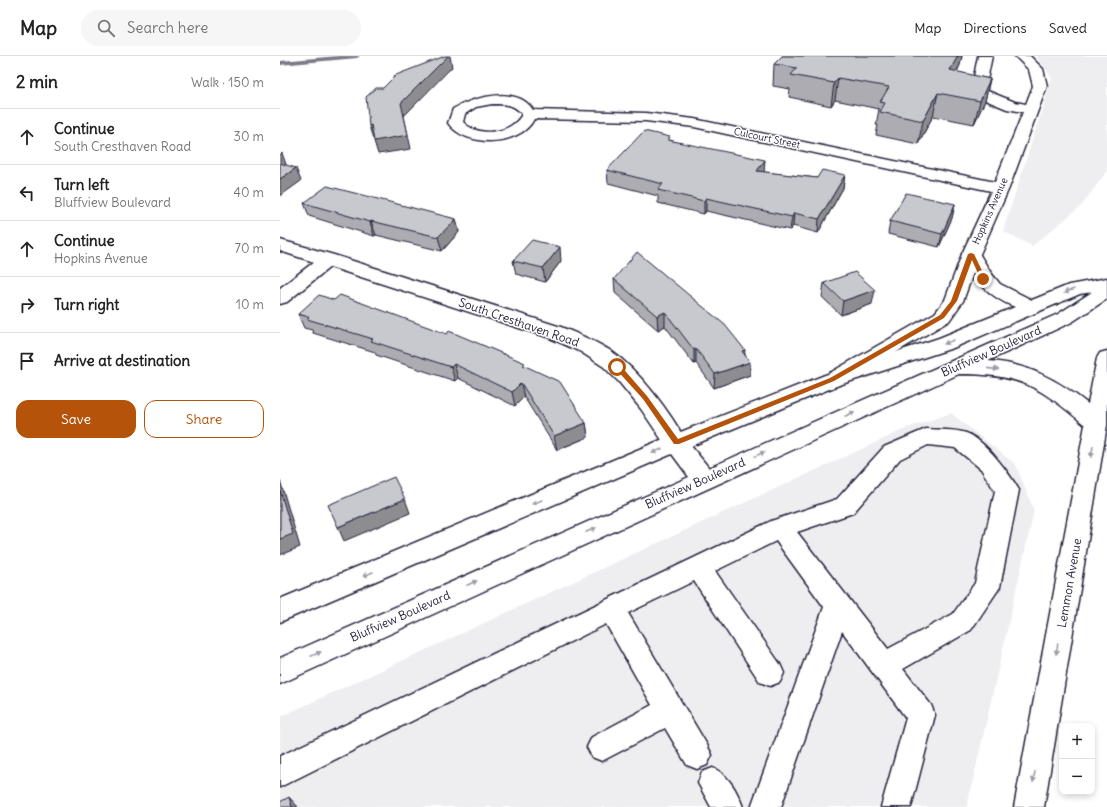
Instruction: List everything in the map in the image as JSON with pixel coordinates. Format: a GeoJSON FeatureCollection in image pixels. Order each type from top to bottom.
{"type":"FeatureCollection","features":[{"type":"Feature","properties":{"kind":"main road"},"geometry":{"type":"LineString","coordinates":[[984,56],[978,92],[1012,106],[1031,109]]}},
{"type":"Feature","properties":{"kind":"main road","name":"Hopkins Avenue"},"geometry":{"type":"LineString","coordinates":[[832,380],[942,317],[954,301],[971,254],[1001,188],[1040,86],[1036,69],[1022,56]]}},
{"type":"Feature","properties":{"kind":"main road","name":"Culcourt Street"},"geometry":{"type":"LineString","coordinates":[[529,114],[646,117],[694,123],[1001,188]]}},
{"type":"Feature","properties":{"kind":"main road","name":"South Cresthaven Road"},"geometry":{"type":"LineString","coordinates":[[280,245],[554,332],[588,347],[617,367],[645,398],[704,479]]}},
{"type":"Feature","properties":{"kind":"main road"},"geometry":{"type":"LineString","coordinates":[[971,254],[983,279],[993,289],[1031,307]]}},
{"type":"Feature","properties":{"kind":"main road"},"geometry":{"type":"LineString","coordinates":[[280,298],[328,259]]}},
{"type":"Feature","properties":{"kind":"main road","name":"Bluffview Boulevard"},"geometry":{"type":"LineString","coordinates":[[280,611],[676,442],[832,380],[946,343],[1076,289],[1107,284]]}},
{"type":"Feature","properties":{"kind":"main road","name":"Bluffview Boulevard"},"geometry":{"type":"LineString","coordinates":[[280,670],[1064,318],[1107,290]]}},
{"type":"Feature","properties":{"kind":"main road","name":"Lemmon Avenue"},"geometry":{"type":"LineString","coordinates":[[1029,807],[1097,423],[1107,358]]}},
{"type":"Feature","properties":{"kind":"main road"},"geometry":{"type":"LineString","coordinates":[[954,367],[1012,371],[1037,380],[1065,396],[1097,423]]}},
{"type":"Feature","properties":{"kind":"main road"},"geometry":{"type":"LineString","coordinates":[[280,772],[780,528],[845,506],[892,453],[926,437],[961,440],[990,463],[1007,490],[987,587],[962,622],[884,665]]}},
{"type":"Feature","properties":{"kind":"main road"},"geometry":{"type":"LineString","coordinates":[[780,528],[921,715],[896,807]]}},
{"type":"Feature","properties":{"kind":"main road"},"geometry":{"type":"LineString","coordinates":[[698,567],[770,673]]}},
{"type":"Feature","properties":{"kind":"main road"},"geometry":{"type":"LineString","coordinates":[[766,807],[838,604]]}},
{"type":"Feature","properties":{"kind":"main road"},"geometry":{"type":"LineString","coordinates":[[611,610],[697,755]]}},
{"type":"Feature","properties":{"kind":"main road"},"geometry":{"type":"LineString","coordinates":[[602,747],[671,710]]}},
{"type":"Feature","properties":{"kind":"shaded area"},"geometry":{"type":"Polygon","coordinates":[[[1035,56],[1107,56],[1107,171],[1081,206],[1032,246],[1003,231],[1052,79],[1035,56]]]}},
{"type":"Feature","properties":{"kind":"shaded area"},"geometry":{"type":"Polygon","coordinates":[[[951,413],[1016,465],[1034,511],[967,807],[280,807],[280,717],[907,428],[951,413]]]}},
{"type":"Feature","properties":{"kind":"building"},"geometry":{"type":"Polygon","coordinates":[[[448,56],[401,103],[408,135],[374,141],[371,125],[369,126],[366,97],[376,88],[383,88],[396,75],[448,56]]]}},
{"type":"Feature","properties":{"kind":"building"},"geometry":{"type":"Polygon","coordinates":[[[782,56],[958,56],[950,70],[990,79],[980,101],[938,93],[923,121],[880,112],[885,103],[880,102],[889,87],[838,78],[834,83],[791,75],[797,68],[774,64],[782,56]]]}},
{"type":"Feature","properties":{"kind":"building"},"geometry":{"type":"Polygon","coordinates":[[[644,131],[670,137],[668,140],[765,160],[757,171],[817,178],[822,170],[845,175],[819,219],[794,213],[792,217],[706,198],[704,201],[658,190],[663,184],[607,170],[644,131]]]}},
{"type":"Feature","properties":{"kind":"building"},"geometry":{"type":"Polygon","coordinates":[[[280,163],[296,168],[280,179],[280,163]]]}},
{"type":"Feature","properties":{"kind":"building"},"geometry":{"type":"Polygon","coordinates":[[[327,186],[456,219],[438,237],[370,222],[304,203],[327,186]]]}},
{"type":"Feature","properties":{"kind":"building"},"geometry":{"type":"Polygon","coordinates":[[[906,193],[955,204],[942,234],[890,221],[906,193]]]}},
{"type":"Feature","properties":{"kind":"building"},"geometry":{"type":"Polygon","coordinates":[[[532,240],[560,247],[543,268],[513,261],[532,240]]]}},
{"type":"Feature","properties":{"kind":"building"},"geometry":{"type":"Polygon","coordinates":[[[637,252],[725,325],[745,350],[742,351],[750,362],[715,374],[696,349],[694,350],[665,312],[657,316],[614,279],[637,252]]]}},
{"type":"Feature","properties":{"kind":"building"},"geometry":{"type":"Polygon","coordinates":[[[855,272],[875,290],[843,301],[824,283],[855,272]]]}},
{"type":"Feature","properties":{"kind":"building"},"geometry":{"type":"Polygon","coordinates":[[[319,295],[334,300],[340,295],[447,334],[449,331],[525,363],[523,365],[560,382],[586,423],[554,436],[521,383],[512,392],[454,364],[451,367],[371,341],[373,339],[307,319],[309,317],[298,314],[319,295]]]}},
{"type":"Feature","properties":{"kind":"building"},"geometry":{"type":"Polygon","coordinates":[[[394,477],[405,499],[338,527],[328,505],[394,477]]]}},
{"type":"Feature","properties":{"kind":"building"},"geometry":{"type":"Polygon","coordinates":[[[280,491],[293,534],[280,539],[280,491]]]}},
{"type":"Feature","properties":{"kind":"building"},"geometry":{"type":"Polygon","coordinates":[[[289,797],[292,807],[280,807],[280,802],[289,797]]]}},
{"type":"Feature","properties":{"kind":"waterway"},"geometry":{"type":"LineString","coordinates":[[280,63],[357,56]]}},
{"type":"Feature","properties":{"kind":"route"},"geometry":{"type":"LineString","coordinates":[[617,367],[645,398],[676,442],[832,380],[942,317],[954,301],[971,254],[983,279]]}}]}
